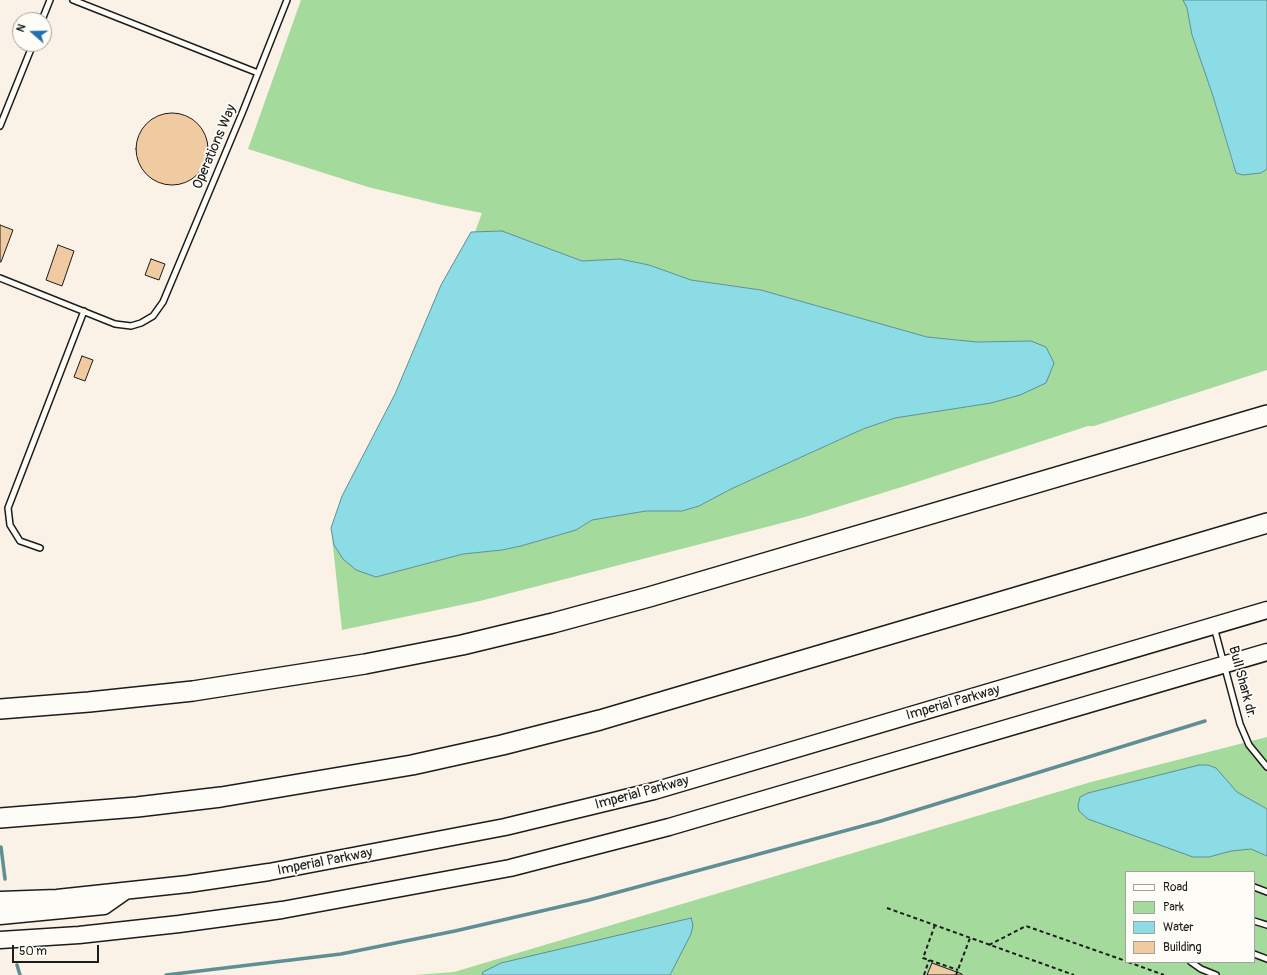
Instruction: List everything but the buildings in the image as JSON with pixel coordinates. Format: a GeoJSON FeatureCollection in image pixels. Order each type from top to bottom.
{"type":"FeatureCollection","features":[{"type":"Feature","properties":{"kind":"highway"},"geometry":{"type":"LineString","coordinates":[[0,709],[156,695],[280,679],[470,643],[649,598],[1267,415]]}},
{"type":"Feature","properties":{"kind":"highway"},"geometry":{"type":"LineString","coordinates":[[0,818],[137,807],[220,797],[404,766],[502,745],[600,720],[1267,523]]}},
{"type":"Feature","properties":{"kind":"main road","name":"Imperial Parkway"},"geometry":{"type":"LineString","coordinates":[[0,900],[57,898],[126,891],[269,872],[505,827],[654,791],[1267,610]]}},
{"type":"Feature","properties":{"kind":"main road"},"geometry":{"type":"LineString","coordinates":[[0,940],[179,924],[282,910],[510,868],[669,828],[1224,663],[1267,652]]}},
{"type":"Feature","properties":{"kind":"main road"},"geometry":{"type":"LineString","coordinates":[[0,916],[104,906],[126,891]]}},
{"type":"Feature","properties":{"kind":"lane"},"geometry":{"type":"LineString","coordinates":[[45,12],[50,0]]}},
{"type":"Feature","properties":{"kind":"lane"},"geometry":{"type":"LineString","coordinates":[[73,0],[258,73]]}},
{"type":"Feature","properties":{"kind":"lane","name":"Operations Way"},"geometry":{"type":"LineString","coordinates":[[0,278],[116,324],[131,326],[141,323],[153,316],[163,302],[287,0]]}},
{"type":"Feature","properties":{"kind":"lane"},"geometry":{"type":"LineString","coordinates":[[0,126],[29,52]]}},
{"type":"Feature","properties":{"kind":"lane"},"geometry":{"type":"LineString","coordinates":[[40,548],[20,541],[10,525],[8,508],[84,311]]}},
{"type":"Feature","properties":{"kind":"lane","name":"Bull Shark dr."},"geometry":{"type":"LineString","coordinates":[[1214,625],[1240,724],[1249,745],[1266,764]]}},
{"type":"Feature","properties":{"kind":"lane"},"geometry":{"type":"LineString","coordinates":[[1255,887],[1267,892]]}},
{"type":"Feature","properties":{"kind":"lane"},"geometry":{"type":"LineString","coordinates":[[1255,920],[1267,925]]}},
{"type":"Feature","properties":{"kind":"lane"},"geometry":{"type":"LineString","coordinates":[[1255,954],[1267,959]]}},
{"type":"Feature","properties":{"kind":"lane"},"geometry":{"type":"LineString","coordinates":[[1192,963],[1201,969],[1216,975]]}},
{"type":"Feature","properties":{"kind":"path"},"geometry":{"type":"LineString","coordinates":[[887,908],[1074,975]]}},
{"type":"Feature","properties":{"kind":"path"},"geometry":{"type":"LineString","coordinates":[[935,925],[923,958],[958,970]]}},
{"type":"Feature","properties":{"kind":"path"},"geometry":{"type":"LineString","coordinates":[[989,945],[1026,926],[1125,961]]}},
{"type":"Feature","properties":{"kind":"path"},"geometry":{"type":"LineString","coordinates":[[956,975],[970,938]]}},
{"type":"Feature","properties":{"kind":"path"},"geometry":{"type":"LineString","coordinates":[[924,975],[929,960]]}},
{"type":"Feature","properties":{"kind":"path"},"geometry":{"type":"LineString","coordinates":[[1129,963],[1156,974],[1164,975]]}},
{"type":"Feature","properties":{"kind":"green space"},"geometry":{"type":"Polygon","coordinates":[[[301,0],[1183,0],[1187,8],[1192,35],[1213,96],[1233,165],[1261,173],[1267,169],[1267,370],[805,517],[480,601],[342,630],[331,528],[334,545],[376,577],[463,554],[502,550],[521,546],[576,530],[592,520],[646,511],[682,511],[699,506],[731,489],[863,429],[895,418],[991,403],[1031,341],[977,342],[927,337],[761,290],[691,280],[649,265],[620,259],[582,261],[502,231],[475,232],[482,213],[368,187],[248,149],[301,0]]]}},
{"type":"Feature","properties":{"kind":"green space"},"geometry":{"type":"Polygon","coordinates":[[[1267,737],[1267,975],[415,975],[454,972],[1091,782],[1267,737]]]}},
{"type":"Feature","properties":{"kind":"water"},"geometry":{"type":"Polygon","coordinates":[[[1183,0],[1267,0],[1267,169],[1261,173],[1243,175],[1236,173],[1213,96],[1192,35],[1187,8],[1183,0]]]}},
{"type":"Feature","properties":{"kind":"water"},"geometry":{"type":"Polygon","coordinates":[[[502,231],[582,261],[620,259],[649,265],[691,280],[761,290],[927,337],[977,342],[1031,341],[1046,347],[1054,363],[1046,383],[1020,395],[991,403],[895,418],[863,429],[731,489],[699,506],[682,511],[646,511],[592,520],[576,530],[521,546],[502,550],[463,554],[376,577],[356,570],[343,559],[334,545],[331,528],[342,496],[395,394],[441,285],[471,232],[502,231]]]}},
{"type":"Feature","properties":{"kind":"water"},"geometry":{"type":"Polygon","coordinates":[[[1199,765],[1208,765],[1216,768],[1237,792],[1267,809],[1267,856],[1251,849],[1231,851],[1209,857],[1193,857],[1088,819],[1079,811],[1078,806],[1080,797],[1088,793],[1199,765]]]}},
{"type":"Feature","properties":{"kind":"water"},"geometry":{"type":"Polygon","coordinates":[[[691,918],[693,925],[691,934],[670,975],[482,975],[483,972],[501,963],[691,918]]]}},
{"type":"Feature","properties":{"kind":"waterway"},"geometry":{"type":"LineString","coordinates":[[166,975],[341,954],[455,931],[589,900],[881,821],[1205,721]]}},
{"type":"Feature","properties":{"kind":"waterway"},"geometry":{"type":"LineString","coordinates":[[1,847],[5,879]]}},
{"type":"Feature","properties":{"kind":"waterway"},"geometry":{"type":"LineString","coordinates":[[17,965],[20,975]]}}]}
